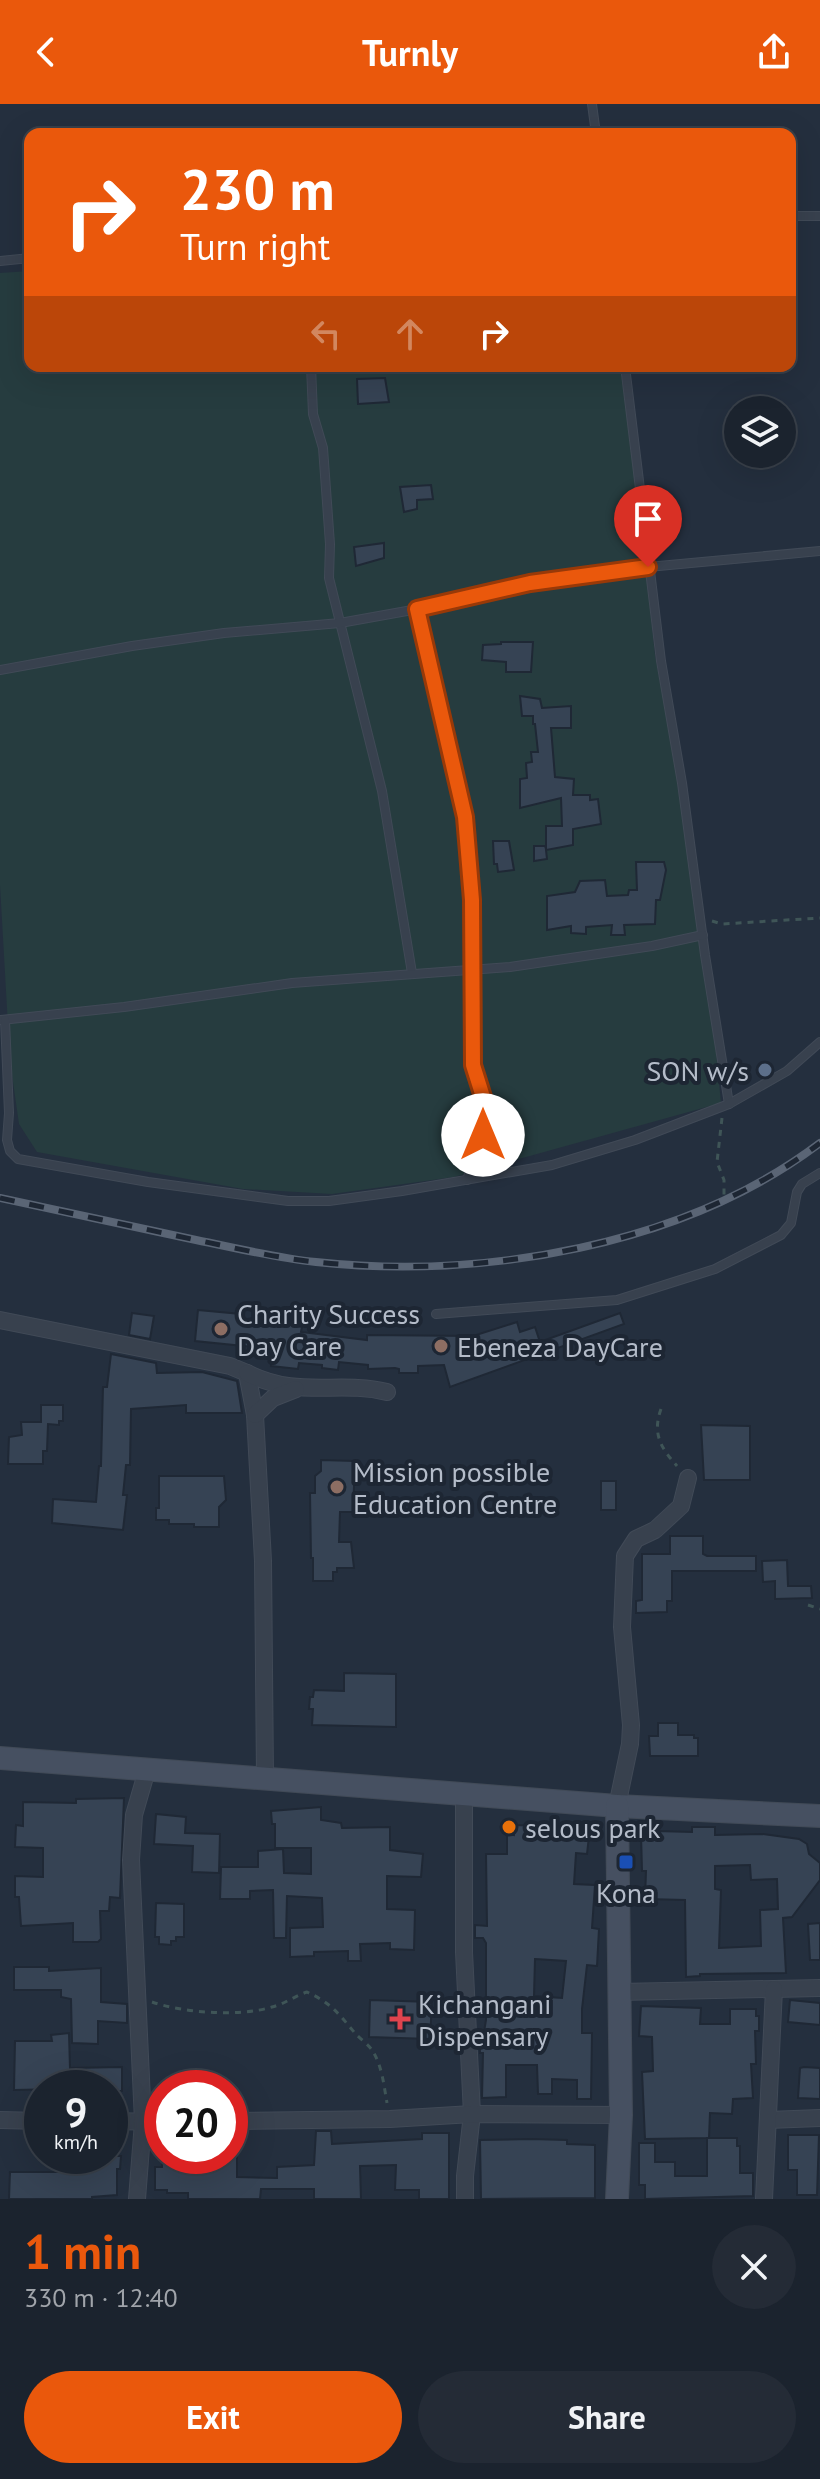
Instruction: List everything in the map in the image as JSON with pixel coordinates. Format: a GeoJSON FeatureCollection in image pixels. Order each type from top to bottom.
{"type":"FeatureCollection","features":[{"type":"Feature","properties":{"kind":"street"},"geometry":{"type":"LineString","coordinates":[[0,1320],[230,1366],[262,1380],[297,1388],[374,1389],[387,1392]]}},
{"type":"Feature","properties":{"kind":"street"},"geometry":{"type":"LineString","coordinates":[[247,1373],[255,1415],[263,1561],[265,1778]]}},
{"type":"Feature","properties":{"kind":"street"},"geometry":{"type":"LineString","coordinates":[[255,1415],[273,1398],[297,1388]]}},
{"type":"Feature","properties":{"kind":"street"},"geometry":{"type":"LineString","coordinates":[[617,2199],[621,2115],[617,1806],[631,1725],[622,1627],[625,1556],[636,1539],[655,1530],[681,1506],[688,1478]]}},
{"type":"Feature","properties":{"kind":"street"},"geometry":{"type":"LineString","coordinates":[[0,1758],[617,1806],[820,1816]]}},
{"type":"Feature","properties":{"kind":"street"},"geometry":{"type":"LineString","coordinates":[[137,2199],[143,2122],[131,1860],[134,1815],[147,1770]]}},
{"type":"Feature","properties":{"kind":"street"},"geometry":{"type":"LineString","coordinates":[[464,1794],[464,1952],[472,2114],[465,2199]]}},
{"type":"Feature","properties":{"kind":"street"},"geometry":{"type":"LineString","coordinates":[[619,1992],[820,1988]]}},
{"type":"Feature","properties":{"kind":"street"},"geometry":{"type":"LineString","coordinates":[[764,2199],[774,1989]]}},
{"type":"Feature","properties":{"kind":"street"},"geometry":{"type":"LineString","coordinates":[[248,2121],[390,2119],[472,2114],[621,2115]]}},
{"type":"Feature","properties":{"kind":"street"},"geometry":{"type":"LineString","coordinates":[[768,2120],[820,2118]]}},
{"type":"Feature","properties":{"kind":"street"},"geometry":{"type":"LineString","coordinates":[[0,2120],[24,2121]]}},
{"type":"Feature","properties":{"kind":"street"},"geometry":{"type":"LineString","coordinates":[[128,2122],[143,2122]]}},
{"type":"Feature","properties":{"kind":"lane"},"geometry":{"type":"LineString","coordinates":[[592,104],[595,128]]}},
{"type":"Feature","properties":{"kind":"lane"},"geometry":{"type":"LineString","coordinates":[[796,216],[820,216]]}},
{"type":"Feature","properties":{"kind":"lane"},"geometry":{"type":"LineString","coordinates":[[0,261],[24,259]]}},
{"type":"Feature","properties":{"kind":"lane"},"geometry":{"type":"LineString","coordinates":[[311,372],[313,414],[323,448],[330,544],[329,578],[382,791],[412,973]]}},
{"type":"Feature","properties":{"kind":"lane"},"geometry":{"type":"LineString","coordinates":[[626,372],[648,567],[729,1104]]}},
{"type":"Feature","properties":{"kind":"lane"},"geometry":{"type":"LineString","coordinates":[[0,670],[224,633],[340,623],[530,583],[648,567],[820,551]]}},
{"type":"Feature","properties":{"kind":"lane"},"geometry":{"type":"LineString","coordinates":[[417,609],[465,817],[472,900],[473,1065],[487,1122],[467,1180]]}},
{"type":"Feature","properties":{"kind":"lane"},"geometry":{"type":"LineString","coordinates":[[703,935],[539,964],[292,983],[3,1020],[9,1113],[7,1140],[13,1155],[24,1161],[288,1201],[329,1201],[552,1165],[597,1152],[729,1104],[787,1071],[820,1042]]}},
{"type":"Feature","properties":{"kind":"lane"},"geometry":{"type":"LineString","coordinates":[[436,1314],[617,1300],[701,1274],[744,1256],[781,1235],[791,1223],[797,1192],[802,1184],[820,1173]]}},
{"type":"Feature","properties":{"kind":"path"},"geometry":{"type":"LineString","coordinates":[[699,917],[722,924],[820,918]]}},
{"type":"Feature","properties":{"kind":"path"},"geometry":{"type":"LineString","coordinates":[[724,1202],[724,1180],[717,1162],[720,1122],[729,1104]]}},
{"type":"Feature","properties":{"kind":"path"},"geometry":{"type":"LineString","coordinates":[[661,1409],[657,1420],[660,1446],[688,1478]]}},
{"type":"Feature","properties":{"kind":"path"},"geometry":{"type":"LineString","coordinates":[[808,1605],[820,1609]]}},
{"type":"Feature","properties":{"kind":"path"},"geometry":{"type":"LineString","coordinates":[[139,1997],[169,2008],[218,2013],[271,2008],[307,1992],[323,1999],[341,2014],[372,2050],[380,2068],[390,2119]]}},
{"type":"Feature","properties":{"kind":"green space"},"geometry":{"type":"Polygon","coordinates":[[[24,271],[24,372],[626,372],[655,655],[680,787],[713,1020],[721,1103],[454,1177],[332,1194],[243,1189],[37,1152],[19,1124],[10,1061],[0,885],[0,273],[24,271]]]}},
{"type":"Feature","properties":{"kind":"building"},"geometry":{"type":"Polygon","coordinates":[[[385,378],[389,402],[358,404],[357,379],[385,378]]]}},
{"type":"Feature","properties":{"kind":"building"},"geometry":{"type":"Polygon","coordinates":[[[431,485],[433,499],[417,500],[417,509],[404,512],[400,487],[431,485]]]}},
{"type":"Feature","properties":{"kind":"building"},"geometry":{"type":"Polygon","coordinates":[[[384,543],[384,558],[356,566],[354,547],[384,543]]]}},
{"type":"Feature","properties":{"kind":"building"},"geometry":{"type":"Polygon","coordinates":[[[533,642],[531,672],[506,672],[506,662],[482,660],[483,645],[533,642]]]}},
{"type":"Feature","properties":{"kind":"building"},"geometry":{"type":"Polygon","coordinates":[[[520,696],[540,699],[542,708],[571,706],[571,728],[551,728],[555,777],[574,779],[573,795],[590,795],[590,800],[598,799],[601,824],[573,829],[573,845],[546,850],[547,859],[534,861],[534,846],[545,846],[546,849],[546,826],[562,826],[561,798],[520,808],[520,779],[527,778],[526,763],[532,762],[531,752],[538,752],[533,716],[522,716],[520,696]]]}},
{"type":"Feature","properties":{"kind":"building"},"geometry":{"type":"Polygon","coordinates":[[[493,841],[509,841],[514,870],[498,872],[497,864],[494,864],[493,841]]]}},
{"type":"Feature","properties":{"kind":"building"},"geometry":{"type":"Polygon","coordinates":[[[636,862],[664,862],[666,870],[660,900],[656,900],[655,924],[624,925],[625,935],[611,935],[612,925],[586,927],[586,934],[571,933],[571,926],[547,930],[547,896],[575,892],[580,881],[605,880],[607,896],[628,895],[629,890],[637,890],[636,862]]]}},
{"type":"Feature","properties":{"kind":"building"},"geometry":{"type":"Polygon","coordinates":[[[198,1310],[241,1314],[241,1320],[302,1327],[301,1332],[367,1340],[367,1335],[473,1336],[517,1322],[520,1332],[535,1327],[540,1342],[620,1313],[624,1324],[450,1387],[444,1365],[418,1366],[418,1373],[399,1373],[399,1369],[395,1368],[368,1369],[368,1365],[339,1362],[338,1370],[299,1363],[298,1369],[271,1366],[273,1349],[195,1341],[198,1310]]]}},
{"type":"Feature","properties":{"kind":"building"},"geometry":{"type":"Polygon","coordinates":[[[132,1313],[154,1316],[150,1339],[129,1335],[132,1313]]]}},
{"type":"Feature","properties":{"kind":"building"},"geometry":{"type":"Polygon","coordinates":[[[111,1354],[156,1363],[157,1373],[202,1372],[237,1381],[242,1413],[186,1413],[186,1405],[131,1409],[130,1465],[126,1465],[123,1530],[52,1523],[53,1499],[96,1502],[101,1466],[103,1387],[107,1387],[111,1354]]]}},
{"type":"Feature","properties":{"kind":"building"},"geometry":{"type":"Polygon","coordinates":[[[41,1405],[63,1405],[63,1421],[59,1421],[59,1425],[48,1424],[43,1464],[8,1464],[9,1437],[22,1435],[21,1422],[41,1422],[41,1405]]]}},
{"type":"Feature","properties":{"kind":"building"},"geometry":{"type":"Polygon","coordinates":[[[701,1425],[750,1426],[750,1480],[704,1480],[701,1425]]]}},
{"type":"Feature","properties":{"kind":"building"},"geometry":{"type":"Polygon","coordinates":[[[321,1460],[355,1461],[353,1512],[340,1512],[339,1542],[351,1542],[354,1568],[337,1568],[337,1572],[333,1572],[333,1581],[313,1581],[310,1493],[315,1493],[315,1476],[321,1471],[321,1460]]]}},
{"type":"Feature","properties":{"kind":"building"},"geometry":{"type":"Polygon","coordinates":[[[159,1476],[224,1476],[226,1500],[219,1507],[219,1527],[194,1527],[194,1524],[169,1524],[169,1520],[156,1520],[159,1476]]]}},
{"type":"Feature","properties":{"kind":"building"},"geometry":{"type":"Polygon","coordinates":[[[601,1481],[616,1481],[616,1510],[601,1510],[601,1481]]]}},
{"type":"Feature","properties":{"kind":"building"},"geometry":{"type":"Polygon","coordinates":[[[670,1536],[703,1536],[703,1554],[707,1556],[756,1556],[756,1571],[672,1571],[672,1601],[667,1601],[667,1612],[636,1613],[636,1601],[642,1600],[642,1554],[670,1554],[670,1536]]]}},
{"type":"Feature","properties":{"kind":"building"},"geometry":{"type":"Polygon","coordinates":[[[787,1560],[788,1586],[811,1586],[812,1598],[775,1599],[775,1581],[763,1582],[762,1561],[787,1560]]]}},
{"type":"Feature","properties":{"kind":"building"},"geometry":{"type":"Polygon","coordinates":[[[344,1673],[396,1674],[396,1727],[312,1725],[313,1709],[309,1709],[314,1690],[344,1691],[344,1673]]]}},
{"type":"Feature","properties":{"kind":"building"},"geometry":{"type":"Polygon","coordinates":[[[658,1723],[678,1723],[678,1735],[698,1738],[698,1756],[650,1756],[649,1736],[658,1736],[658,1723]]]}},
{"type":"Feature","properties":{"kind":"building"},"geometry":{"type":"Polygon","coordinates":[[[124,1798],[120,1898],[110,1897],[109,1911],[100,1911],[101,1939],[98,1942],[73,1942],[73,1923],[21,1926],[19,1897],[15,1897],[15,1876],[43,1877],[43,1848],[15,1847],[16,1825],[23,1826],[23,1802],[76,1803],[76,1799],[124,1798]]]}},
{"type":"Feature","properties":{"kind":"building"},"geometry":{"type":"Polygon","coordinates":[[[321,1807],[321,1820],[341,1823],[342,1828],[390,1827],[390,1850],[423,1854],[421,1877],[387,1876],[387,1909],[415,1910],[414,1950],[390,1949],[390,1943],[360,1944],[361,1961],[348,1961],[348,1951],[314,1952],[314,1956],[290,1957],[290,1928],[323,1927],[322,1898],[287,1896],[286,1938],[274,1938],[273,1890],[250,1891],[250,1899],[220,1899],[221,1867],[258,1867],[258,1851],[283,1849],[284,1873],[311,1874],[311,1848],[275,1848],[275,1824],[272,1824],[271,1811],[321,1807]]]}},
{"type":"Feature","properties":{"kind":"building"},"geometry":{"type":"Polygon","coordinates":[[[156,1814],[186,1817],[185,1833],[220,1834],[219,1873],[192,1872],[193,1846],[154,1844],[156,1814]]]}},
{"type":"Feature","properties":{"kind":"building"},"geometry":{"type":"Polygon","coordinates":[[[514,1825],[539,1826],[539,1831],[589,1836],[587,1854],[576,1853],[574,1884],[595,1885],[592,1928],[599,1929],[597,1966],[587,1965],[582,2009],[582,2033],[592,2033],[591,2099],[577,2099],[577,2080],[552,2079],[552,2094],[538,2094],[537,2065],[506,2065],[506,2097],[482,2098],[483,2053],[480,2053],[479,2032],[484,2032],[486,2020],[486,1943],[483,1938],[475,1938],[475,1925],[487,1926],[486,1854],[507,1854],[507,1834],[514,1835],[514,1825]],[[535,1959],[534,1996],[562,1998],[566,1961],[535,1959]]]}},
{"type":"Feature","properties":{"kind":"building"},"geometry":{"type":"Polygon","coordinates":[[[692,1827],[715,1827],[715,1835],[763,1834],[799,1839],[807,1844],[809,1854],[820,1863],[820,1880],[792,1917],[783,1918],[786,1973],[700,1974],[686,1977],[685,1900],[645,1899],[646,1871],[642,1871],[641,1834],[655,1834],[656,1831],[692,1832],[692,1827]],[[750,1865],[715,1866],[715,1889],[721,1890],[719,1948],[761,1946],[760,1910],[778,1909],[777,1879],[751,1880],[750,1865]]]}},
{"type":"Feature","properties":{"kind":"building"},"geometry":{"type":"Polygon","coordinates":[[[156,1903],[184,1904],[184,1937],[176,1937],[171,1945],[159,1944],[159,1937],[155,1937],[156,1903]]]}},
{"type":"Feature","properties":{"kind":"building"},"geometry":{"type":"Polygon","coordinates":[[[820,1923],[820,1960],[810,1960],[808,1924],[820,1923]]]}},
{"type":"Feature","properties":{"kind":"building"},"geometry":{"type":"Polygon","coordinates":[[[14,1967],[49,1967],[49,1971],[101,1968],[101,2002],[127,2004],[127,2023],[98,2021],[98,2044],[72,2043],[71,1999],[61,1997],[61,1990],[14,1990],[14,1967]]]}},
{"type":"Feature","properties":{"kind":"building","name":"Kichangani Dispensary"},"geometry":{"type":"Polygon","coordinates":[[[370,2000],[432,2002],[430,2039],[369,2037],[370,2000]]]}},
{"type":"Feature","properties":{"kind":"building"},"geometry":{"type":"Polygon","coordinates":[[[790,2000],[820,2003],[820,2025],[788,2022],[790,2000]]]}},
{"type":"Feature","properties":{"kind":"building"},"geometry":{"type":"Polygon","coordinates":[[[641,2006],[701,2008],[700,2024],[730,2024],[730,2009],[756,2009],[759,2031],[755,2031],[756,2064],[751,2064],[753,2098],[733,2099],[732,2114],[710,2113],[709,2138],[645,2139],[642,2072],[653,2071],[652,2037],[639,2036],[641,2006]]]}},
{"type":"Feature","properties":{"kind":"building"},"geometry":{"type":"Polygon","coordinates":[[[69,2033],[70,2068],[122,2067],[122,2070],[24,2070],[24,2090],[14,2090],[15,2041],[52,2041],[51,2035],[69,2033]]]}},
{"type":"Feature","properties":{"kind":"building"},"geometry":{"type":"Polygon","coordinates":[[[800,2068],[820,2068],[820,2099],[798,2098],[800,2068]]]}},
{"type":"Feature","properties":{"kind":"building"},"geometry":{"type":"Polygon","coordinates":[[[316,2131],[331,2131],[332,2144],[422,2139],[422,2133],[449,2133],[449,2199],[419,2199],[419,2190],[395,2190],[396,2165],[360,2166],[361,2199],[314,2199],[314,2189],[261,2189],[260,2199],[188,2199],[188,2193],[155,2190],[155,2174],[237,2174],[237,2177],[277,2178],[277,2167],[314,2165],[316,2131]]]}},
{"type":"Feature","properties":{"kind":"building"},"geometry":{"type":"Polygon","coordinates":[[[788,2135],[819,2135],[817,2195],[797,2195],[797,2170],[788,2170],[788,2135]]]}},
{"type":"Feature","properties":{"kind":"building"},"geometry":{"type":"Polygon","coordinates":[[[707,2138],[737,2138],[740,2173],[753,2173],[753,2196],[645,2199],[645,2185],[639,2185],[639,2143],[655,2143],[655,2162],[675,2162],[675,2176],[707,2176],[707,2138]]]}},
{"type":"Feature","properties":{"kind":"building"},"geometry":{"type":"Polygon","coordinates":[[[531,2139],[595,2145],[595,2198],[481,2199],[480,2140],[531,2139]]]}},
{"type":"Feature","properties":{"kind":"building"},"geometry":{"type":"Polygon","coordinates":[[[10,2172],[117,2174],[117,2195],[92,2199],[9,2199],[10,2172]]]}},
{"type":"Feature","properties":{"kind":"railway"},"geometry":{"type":"LineString","coordinates":[[0,1198],[286,1258],[380,1266],[446,1265],[513,1259],[580,1248],[645,1231],[707,1208],[766,1178],[820,1143]]}},
{"type":"Feature","properties":{"kind":"place","name":"SON w/s"},"geometry":{"type":"Point","coordinates":[765,1070]}},
{"type":"Feature","properties":{"kind":"place","name":"Charity Success Day Care"},"geometry":{"type":"Point","coordinates":[221,1329]}},
{"type":"Feature","properties":{"kind":"place","name":"Ebeneza DayCare"},"geometry":{"type":"Point","coordinates":[441,1346]}},
{"type":"Feature","properties":{"kind":"place","name":"Mission possible Education Centre"},"geometry":{"type":"Point","coordinates":[337,1487]}},
{"type":"Feature","properties":{"kind":"place","name":"selous park"},"geometry":{"type":"Point","coordinates":[509,1827]}},
{"type":"Feature","properties":{"kind":"place","name":"Kona"},"geometry":{"type":"Point","coordinates":[626,1862]}},
{"type":"Feature","properties":{"kind":"place","name":"Kichangani Dispensary"},"geometry":{"type":"Point","coordinates":[400,2019]}},
{"type":"Feature","properties":{"kind":"route"},"geometry":{"type":"LineString","coordinates":[[483,1135],[487,1122],[473,1065],[472,900],[465,817],[417,609],[530,583],[648,567]]}}]}
